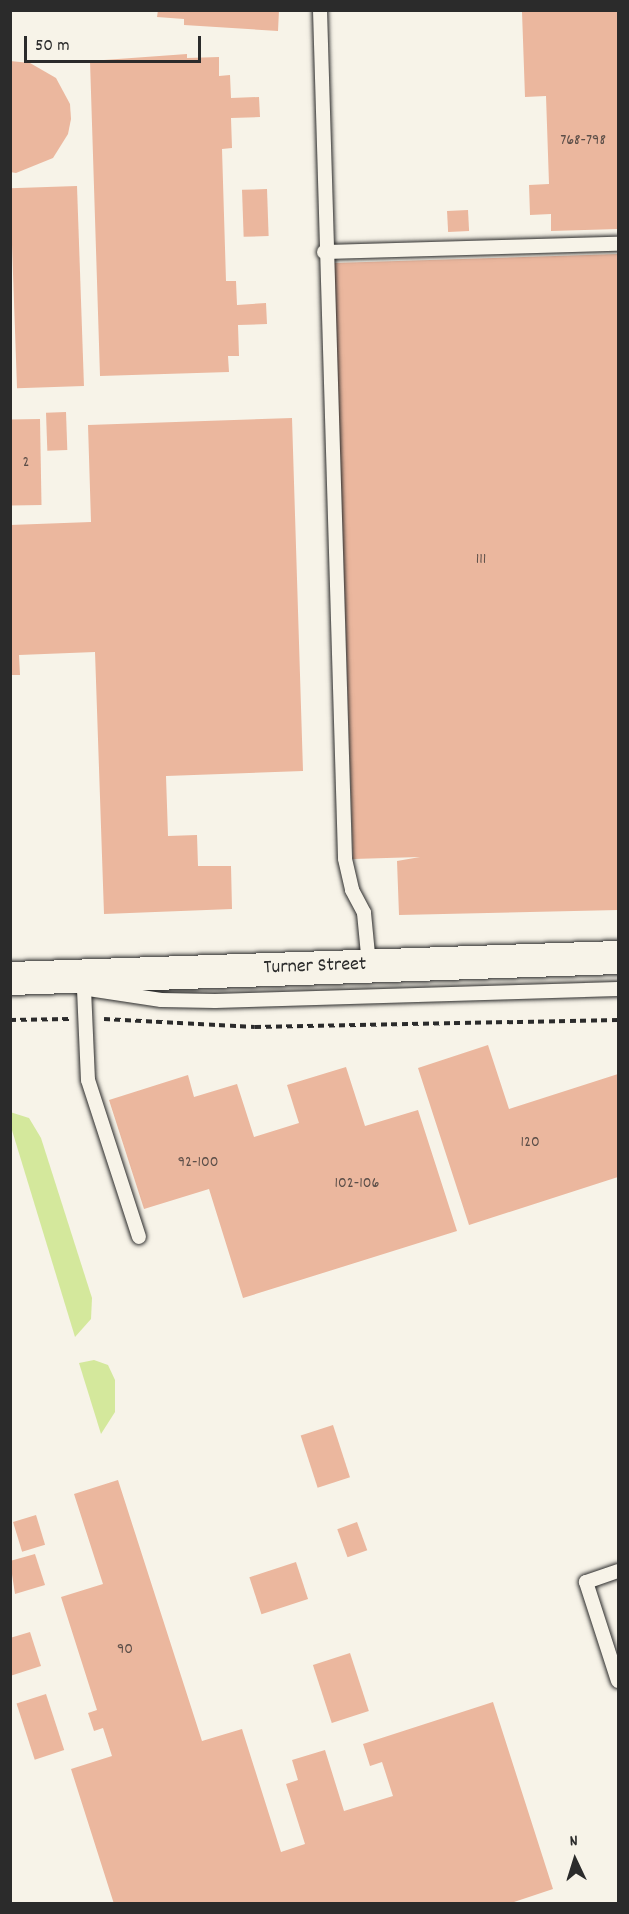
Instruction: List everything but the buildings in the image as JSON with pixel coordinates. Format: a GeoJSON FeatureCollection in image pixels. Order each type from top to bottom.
{"type":"FeatureCollection","features":[{"type":"Feature","properties":{"kind":"street","name":"Turner Street"},"geometry":{"type":"LineString","coordinates":[[18,977],[618,957]]}},
{"type":"Feature","properties":{"kind":"lane"},"geometry":{"type":"LineString","coordinates":[[320,10],[329,216],[324,252],[345,859],[352,890],[364,913],[369,965]]}},
{"type":"Feature","properties":{"kind":"lane"},"geometry":{"type":"LineString","coordinates":[[324,252],[618,244]]}},
{"type":"Feature","properties":{"kind":"lane"},"geometry":{"type":"LineString","coordinates":[[18,977],[161,1000],[215,1001],[618,989]]}},
{"type":"Feature","properties":{"kind":"lane"},"geometry":{"type":"LineString","coordinates":[[84,989],[88,1080],[139,1237]]}},
{"type":"Feature","properties":{"kind":"lane"},"geometry":{"type":"LineString","coordinates":[[618,1571],[586,1582],[618,1681]]}},
{"type":"Feature","properties":{"kind":"path"},"geometry":{"type":"LineString","coordinates":[[10,1020],[84,1018],[255,1028],[618,1020]]}},
{"type":"Feature","properties":{"kind":"green space"},"geometry":{"type":"Polygon","coordinates":[[[10,1112],[29,1118],[41,1138],[92,1298],[91,1319],[75,1337],[11,1127],[10,1112]]]}},
{"type":"Feature","properties":{"kind":"green space"},"geometry":{"type":"Polygon","coordinates":[[[94,1360],[108,1365],[115,1380],[115,1412],[101,1434],[79,1363],[94,1360]]]}}]}
